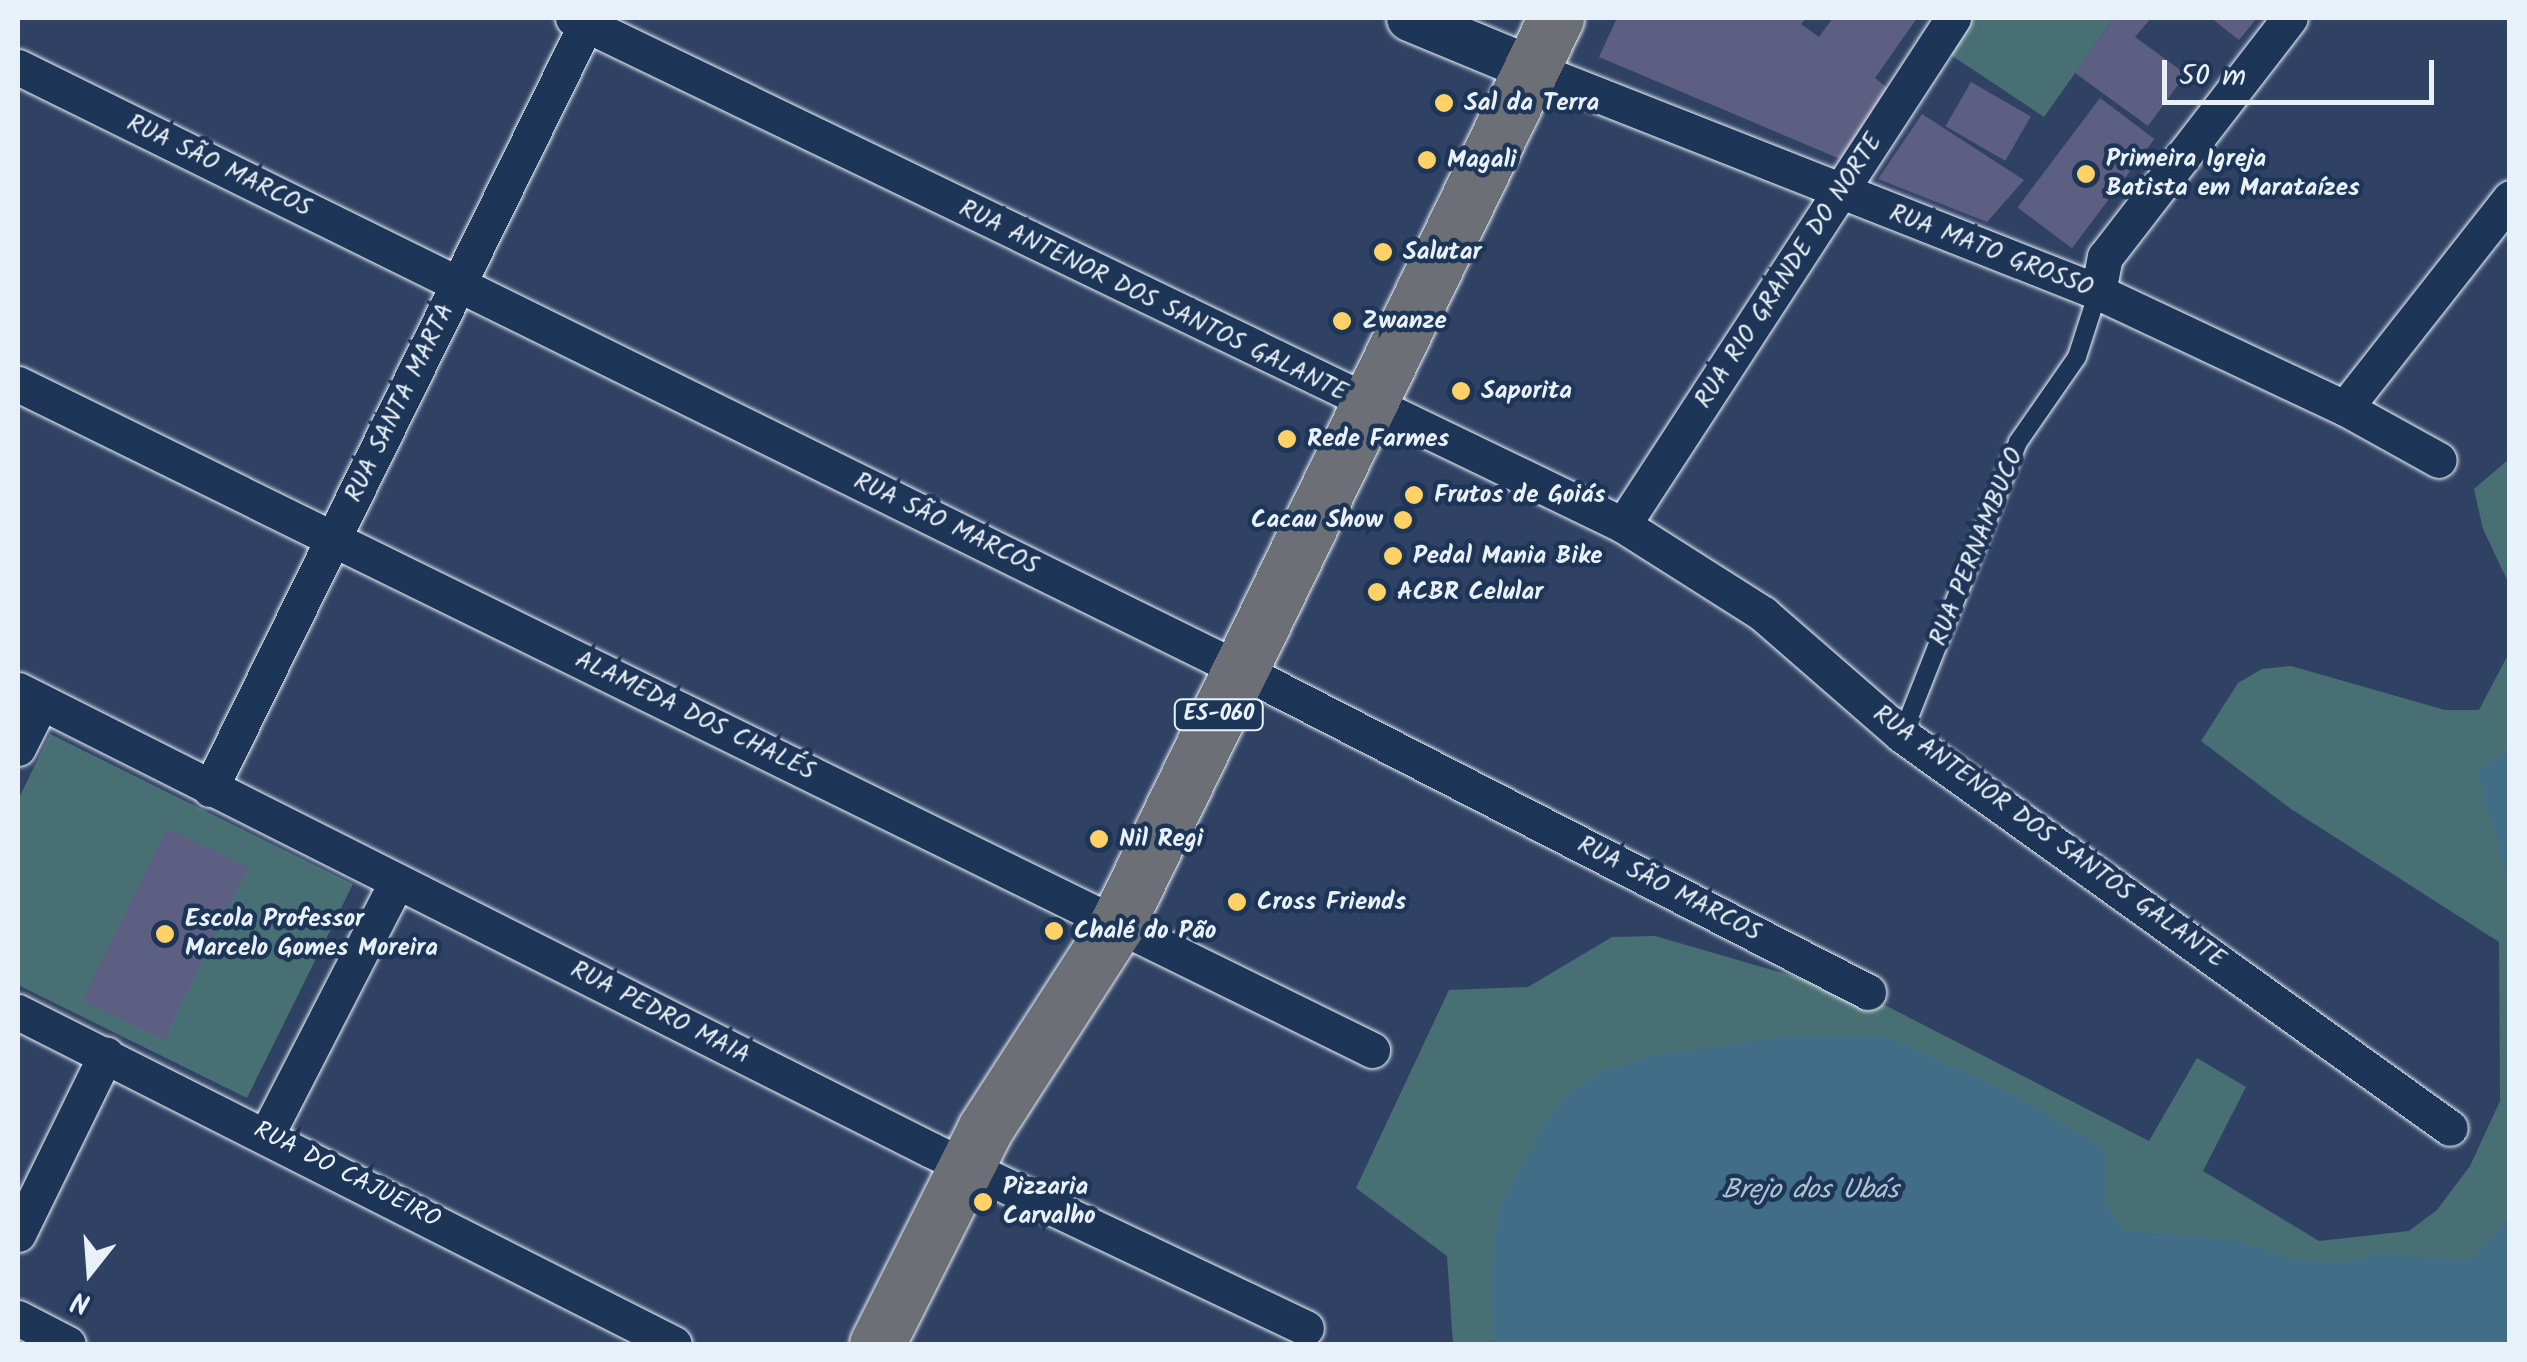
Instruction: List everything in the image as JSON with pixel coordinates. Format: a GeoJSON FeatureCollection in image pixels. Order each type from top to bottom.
{"type":"FeatureCollection","features":[{"type":"Feature","properties":{"kind":"main road","name":"ES-060"},"geometry":{"type":"LineString","coordinates":[[877,1344],[966,1167],[1117,924],[1556,18]]}},
{"type":"Feature","properties":{"kind":"street"},"geometry":{"type":"LineString","coordinates":[[1408,18],[1530,68]]}},
{"type":"Feature","properties":{"kind":"street","name":"RUA RIO GRANDE DO NORTE"},"geometry":{"type":"LineString","coordinates":[[1623,525],[1954,18]]}},
{"type":"Feature","properties":{"kind":"street","name":"RUA PERNAMBUCO"},"geometry":{"type":"LineString","coordinates":[[2098,292],[2105,256],[2290,18]]}},
{"type":"Feature","properties":{"kind":"street","name":"RUA SANTA MARTA"},"geometry":{"type":"LineString","coordinates":[[210,789],[459,283],[583,20]]}},
{"type":"Feature","properties":{"kind":"street","name":"RUA ANTENOR DOS SANTOS GALANTE"},"geometry":{"type":"LineString","coordinates":[[583,20],[1369,407],[1623,525],[1763,614],[1902,735],[2450,1128]]}},
{"type":"Feature","properties":{"kind":"street","name":"RUA SÃO MARCOS"},"geometry":{"type":"LineString","coordinates":[[18,68],[1242,670],[1868,992]]}},
{"type":"Feature","properties":{"kind":"street","name":"RUA MATO GROSSO"},"geometry":{"type":"LineString","coordinates":[[1530,68],[2098,292],[2345,408],[2439,460]]}},
{"type":"Feature","properties":{"kind":"street"},"geometry":{"type":"LineString","coordinates":[[2345,408],[2508,202]]}},
{"type":"Feature","properties":{"kind":"street","name":"ALAMEDA DOS CHALÉS"},"geometry":{"type":"LineString","coordinates":[[18,384],[1372,1050]]}},
{"type":"Feature","properties":{"kind":"street"},"geometry":{"type":"LineString","coordinates":[[18,748],[29,696]]}},
{"type":"Feature","properties":{"kind":"street","name":"RUA PEDRO MAIA"},"geometry":{"type":"LineString","coordinates":[[29,696],[966,1167],[1306,1328]]}},
{"type":"Feature","properties":{"kind":"street"},"geometry":{"type":"LineString","coordinates":[[267,1134],[397,881]]}},
{"type":"Feature","properties":{"kind":"street","name":"RUA DO CAJUEIRO"},"geometry":{"type":"LineString","coordinates":[[18,1012],[267,1134],[674,1344]]}},
{"type":"Feature","properties":{"kind":"street"},"geometry":{"type":"LineString","coordinates":[[18,1234],[106,1054]]}},
{"type":"Feature","properties":{"kind":"street"},"geometry":{"type":"LineString","coordinates":[[18,1318],[68,1344]]}},
{"type":"Feature","properties":{"kind":"lane","name":"RUA PERNAMBUCO"},"geometry":{"type":"LineString","coordinates":[[1902,735],[2018,442],[2077,357],[2098,292]]}},
{"type":"Feature","properties":{"kind":"green space"},"geometry":{"type":"Polygon","coordinates":[[[1973,18],[2114,18],[2044,117],[1948,53],[1973,18]]]}},
{"type":"Feature","properties":{"kind":"green space"},"geometry":{"type":"Polygon","coordinates":[[[2509,459],[2509,584],[2483,529],[2474,489],[2509,459]]]}},
{"type":"Feature","properties":{"kind":"green space"},"geometry":{"type":"Polygon","coordinates":[[[2509,653],[2509,1344],[1453,1344],[1447,1256],[1356,1188],[1449,990],[1528,987],[1612,937],[1655,936],[1875,1000],[2149,1141],[2197,1058],[2246,1087],[2203,1171],[2319,1241],[2409,1231],[2437,1210],[2470,1166],[2500,1101],[2499,942],[2291,809],[2201,741],[2238,683],[2262,669],[2291,666],[2445,710],[2479,710],[2509,653]]]}},
{"type":"Feature","properties":{"kind":"green space"},"geometry":{"type":"Polygon","coordinates":[[[50,734],[353,884],[247,1098],[18,985],[18,800],[50,734]]]}},
{"type":"Feature","properties":{"kind":"water"},"geometry":{"type":"Polygon","coordinates":[[[2510,748],[2509,884],[2477,773],[2510,748]]]}},
{"type":"Feature","properties":{"kind":"water","name":"Brejo dos Ubás"},"geometry":{"type":"Polygon","coordinates":[[[1883,1035],[2016,1096],[2098,1145],[2106,1155],[2106,1208],[2124,1230],[2240,1241],[2288,1259],[2340,1263],[2377,1255],[2472,1260],[2509,1217],[2509,1344],[1495,1344],[1490,1289],[1499,1209],[1549,1117],[1573,1091],[1606,1070],[1652,1056],[1790,1036],[1883,1035]]]}},
{"type":"Feature","properties":{"kind":"building"},"geometry":{"type":"Polygon","coordinates":[[[1617,18],[1806,18],[1801,24],[1819,37],[1833,18],[1917,18],[1875,78],[1891,91],[1845,161],[1599,57],[1617,18]]]}},
{"type":"Feature","properties":{"kind":"building"},"geometry":{"type":"Polygon","coordinates":[[[2114,18],[2151,18],[2135,37],[2186,74],[2148,126],[2075,73],[2114,18]]]}},
{"type":"Feature","properties":{"kind":"building"},"geometry":{"type":"Polygon","coordinates":[[[2211,18],[2257,18],[2239,40],[2211,18]]]}},
{"type":"Feature","properties":{"kind":"building"},"geometry":{"type":"Polygon","coordinates":[[[1971,82],[2031,116],[2005,161],[1946,126],[1971,82]]]}},
{"type":"Feature","properties":{"kind":"building","name":"Primeira Igreja Batista em Marataízes"},"geometry":{"type":"Polygon","coordinates":[[[2100,98],[2154,139],[2072,248],[2018,207],[2100,98]]]}},
{"type":"Feature","properties":{"kind":"building"},"geometry":{"type":"Polygon","coordinates":[[[1922,114],[2024,180],[1987,222],[1878,179],[1922,114]]]}},
{"type":"Feature","properties":{"kind":"building","name":"Escola Professor Marcelo Gomes Moreira"},"geometry":{"type":"Polygon","coordinates":[[[167,828],[248,867],[164,1040],[83,1001],[167,828]]]}},
{"type":"Feature","properties":{"kind":"place","name":"Sal da Terra"},"geometry":{"type":"Point","coordinates":[1444,103]}},
{"type":"Feature","properties":{"kind":"place","name":"Magali"},"geometry":{"type":"Point","coordinates":[1427,160]}},
{"type":"Feature","properties":{"kind":"place","name":"Primeira Igreja Batista em Marataízes"},"geometry":{"type":"Point","coordinates":[2086,174]}},
{"type":"Feature","properties":{"kind":"place","name":"Salutar"},"geometry":{"type":"Point","coordinates":[1383,252]}},
{"type":"Feature","properties":{"kind":"place","name":"Zwanze"},"geometry":{"type":"Point","coordinates":[1342,321]}},
{"type":"Feature","properties":{"kind":"place","name":"Saporita"},"geometry":{"type":"Point","coordinates":[1461,391]}},
{"type":"Feature","properties":{"kind":"place","name":"Rede Farmes"},"geometry":{"type":"Point","coordinates":[1287,439]}},
{"type":"Feature","properties":{"kind":"place","name":"Frutos de Goiás"},"geometry":{"type":"Point","coordinates":[1414,495]}},
{"type":"Feature","properties":{"kind":"place","name":"Cacau Show"},"geometry":{"type":"Point","coordinates":[1403,520]}},
{"type":"Feature","properties":{"kind":"place","name":"Pedal Mania Bike"},"geometry":{"type":"Point","coordinates":[1393,556]}},
{"type":"Feature","properties":{"kind":"place","name":"ACBR Celular"},"geometry":{"type":"Point","coordinates":[1377,592]}},
{"type":"Feature","properties":{"kind":"place","name":"Nil Regi"},"geometry":{"type":"Point","coordinates":[1099,839]}},
{"type":"Feature","properties":{"kind":"place","name":"Cross Friends"},"geometry":{"type":"Point","coordinates":[1237,902]}},
{"type":"Feature","properties":{"kind":"place","name":"Chalé do Pão"},"geometry":{"type":"Point","coordinates":[1054,931]}},
{"type":"Feature","properties":{"kind":"place","name":"Escola Professor Marcelo Gomes Moreira"},"geometry":{"type":"Point","coordinates":[165,934]}},
{"type":"Feature","properties":{"kind":"place","name":"Pizzaria Carvalho"},"geometry":{"type":"Point","coordinates":[983,1202]}}]}
